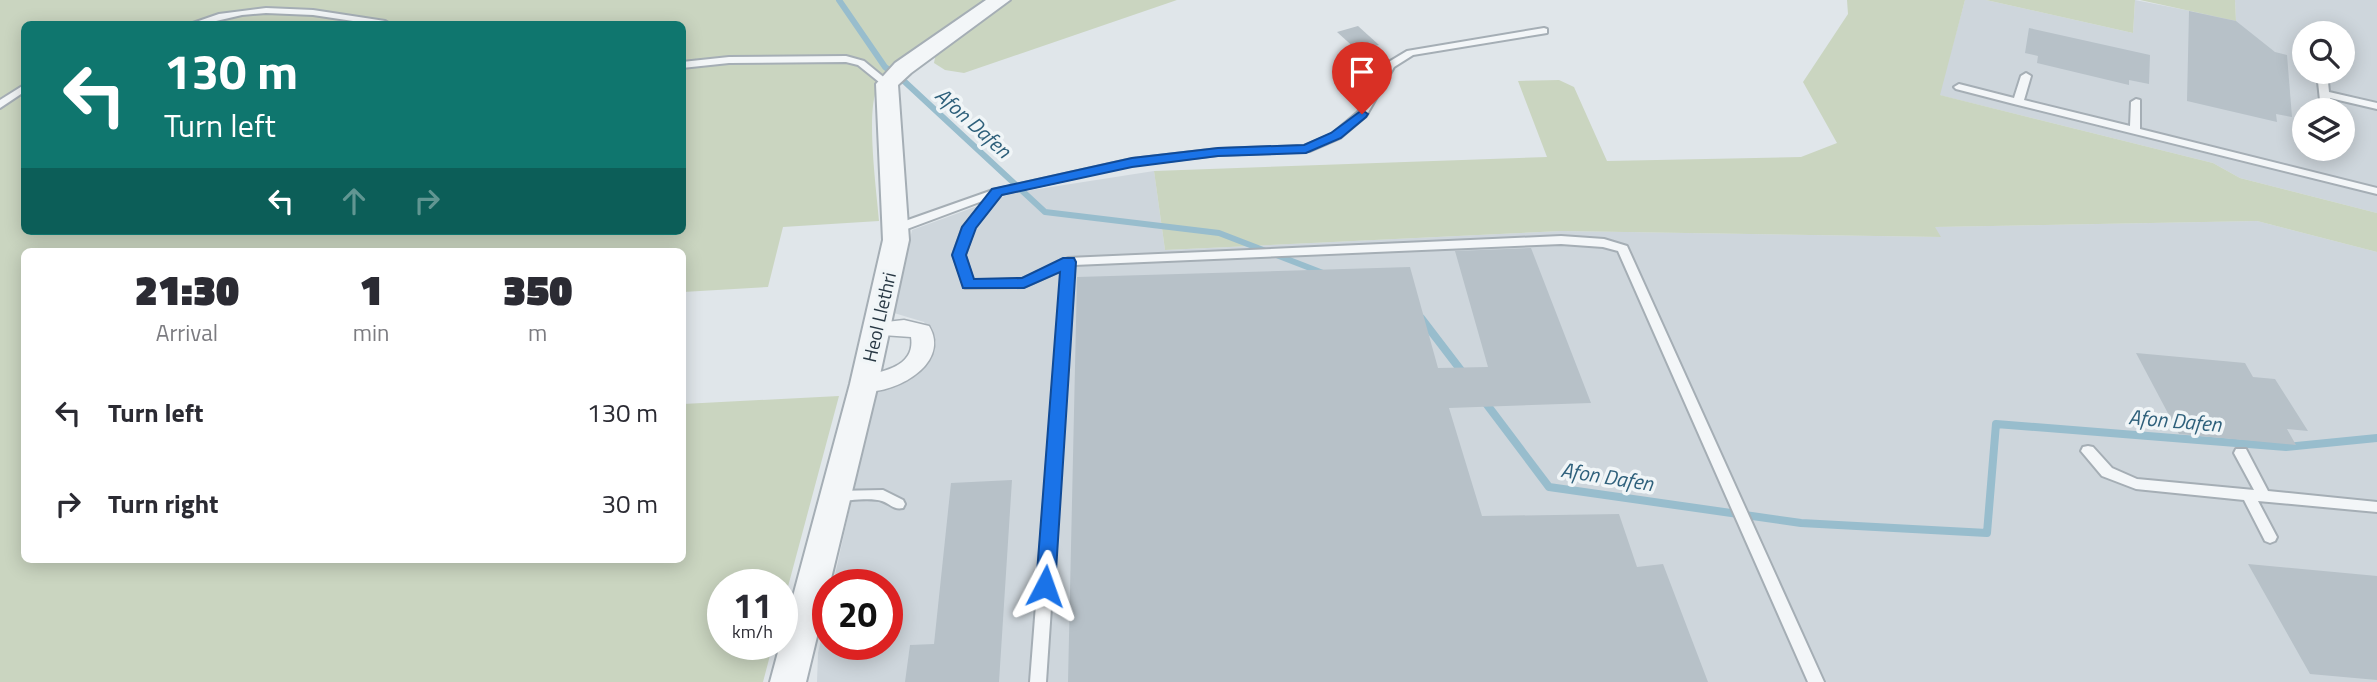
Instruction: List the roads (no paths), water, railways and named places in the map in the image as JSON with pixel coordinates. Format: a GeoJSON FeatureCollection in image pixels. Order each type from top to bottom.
{"type":"FeatureCollection","features":[{"type":"Feature","properties":{"kind":"street"},"geometry":{"type":"LineString","coordinates":[[895,76],[1000,0]]}},
{"type":"Feature","properties":{"kind":"street","name":"Heol Llethri"},"geometry":{"type":"LineString","coordinates":[[788,682],[864,384],[896,240],[895,76]]}},
{"type":"Feature","properties":{"kind":"street"},"geometry":{"type":"LineString","coordinates":[[864,384],[901,373],[920,361],[925,345],[921,332],[904,328],[876,329]]}},
{"type":"Feature","properties":{"kind":"lane"},"geometry":{"type":"LineString","coordinates":[[203,21],[225,13],[263,6],[365,21]]}},
{"type":"Feature","properties":{"kind":"lane"},"geometry":{"type":"LineString","coordinates":[[895,229],[997,192],[1132,162],[1218,152],[1306,149],[1336,136],[1362,114],[1390,65],[1410,53],[1544,31]]}},
{"type":"Feature","properties":{"kind":"lane"},"geometry":{"type":"LineString","coordinates":[[686,65],[729,61],[846,60],[895,76]]}},
{"type":"Feature","properties":{"kind":"lane"},"geometry":{"type":"LineString","coordinates":[[2018,102],[2026,76]]}},
{"type":"Feature","properties":{"kind":"lane"},"geometry":{"type":"LineString","coordinates":[[2324,84],[2325,98]]}},
{"type":"Feature","properties":{"kind":"lane"},"geometry":{"type":"LineString","coordinates":[[1959,87],[2377,191]]}},
{"type":"Feature","properties":{"kind":"lane"},"geometry":{"type":"LineString","coordinates":[[0,105],[21,90]]}},
{"type":"Feature","properties":{"kind":"lane"},"geometry":{"type":"LineString","coordinates":[[2325,94],[2377,106]]}},
{"type":"Feature","properties":{"kind":"lane"},"geometry":{"type":"LineString","coordinates":[[2136,102],[2136,130]]}},
{"type":"Feature","properties":{"kind":"lane"},"geometry":{"type":"LineString","coordinates":[[997,192],[969,227],[959,255],[969,285],[1024,283],[1069,262],[1561,240],[1604,243],[1623,249],[1816,682]]}},
{"type":"Feature","properties":{"kind":"lane"},"geometry":{"type":"LineString","coordinates":[[1038,682],[1069,262]]}},
{"type":"Feature","properties":{"kind":"lane"},"geometry":{"type":"LineString","coordinates":[[2088,451],[2107,472],[2136,484],[2377,507]]}},
{"type":"Feature","properties":{"kind":"lane"},"geometry":{"type":"LineString","coordinates":[[2241,453],[2264,496]]}},
{"type":"Feature","properties":{"kind":"lane"},"geometry":{"type":"LineString","coordinates":[[835,496],[883,495],[898,504]]}},
{"type":"Feature","properties":{"kind":"lane"},"geometry":{"type":"LineString","coordinates":[[2248,495],[2270,537]]}},
{"type":"Feature","properties":{"kind":"waterway","name":"Afon Dafen"},"geometry":{"type":"LineString","coordinates":[[839,0],[885,67],[905,82],[1045,212],[1219,233],[1323,273]]}},
{"type":"Feature","properties":{"kind":"waterway","name":"Afon Dafen"},"geometry":{"type":"LineString","coordinates":[[1421,318],[1463,373]]}},
{"type":"Feature","properties":{"kind":"waterway","name":"Afon Dafen"},"geometry":{"type":"LineString","coordinates":[[1485,402],[1549,487],[1801,523],[1987,533],[1996,424],[2286,447],[2377,438]]}}]}
